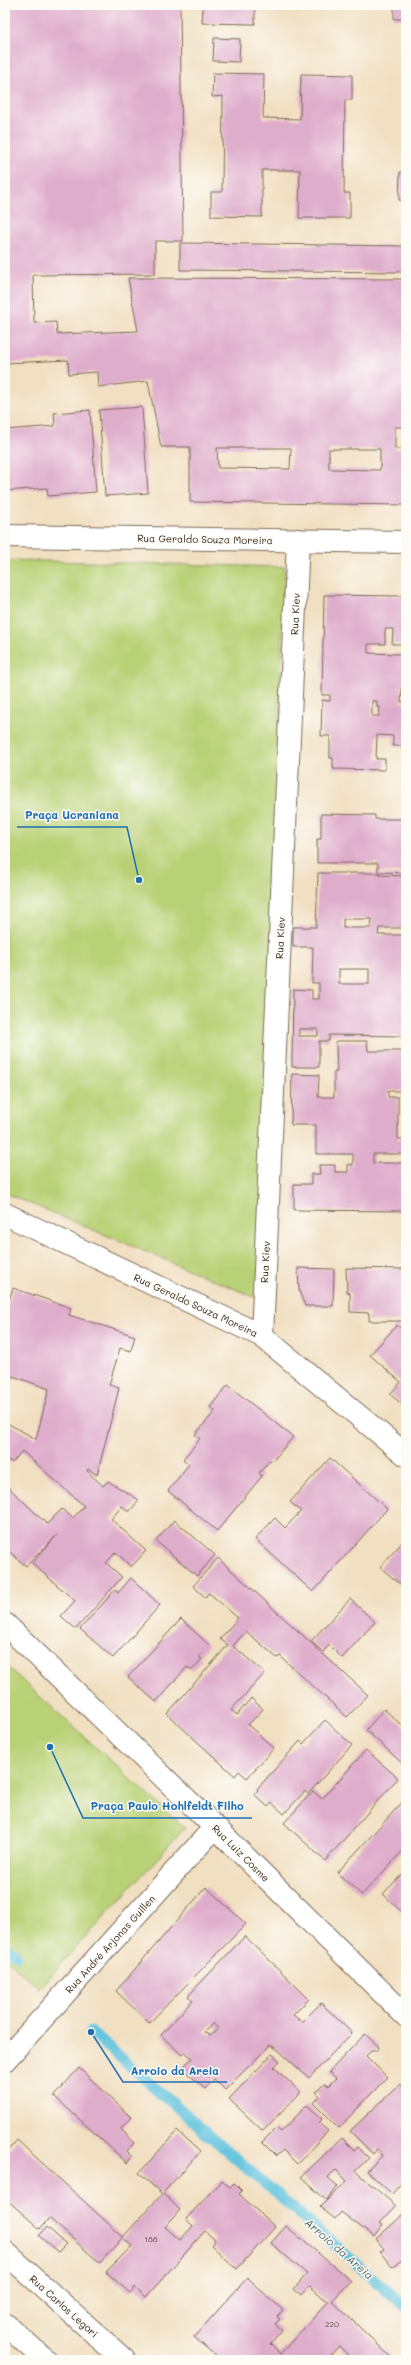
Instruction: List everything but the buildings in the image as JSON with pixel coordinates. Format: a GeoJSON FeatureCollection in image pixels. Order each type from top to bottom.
{"type":"FeatureCollection","features":[{"type":"Feature","properties":{"kind":"street","name":"Rua Geraldo Souza Moreira"},"geometry":{"type":"LineString","coordinates":[[5,536],[406,542]]}},
{"type":"Feature","properties":{"kind":"street","name":"Rua Kiev"},"geometry":{"type":"LineString","coordinates":[[262,1336],[298,540]]}},
{"type":"Feature","properties":{"kind":"street","name":"Rua Geraldo Souza Moreira"},"geometry":{"type":"LineString","coordinates":[[5,1214],[262,1336],[406,1455]]}},
{"type":"Feature","properties":{"kind":"street","name":"Rua Luiz Cosme"},"geometry":{"type":"LineString","coordinates":[[5,1624],[215,1827],[406,2016]]}},
{"type":"Feature","properties":{"kind":"street","name":"Rua André Arjonas Guillen"},"geometry":{"type":"LineString","coordinates":[[5,2060],[215,1827]]}},
{"type":"Feature","properties":{"kind":"street","name":"Rua Carlos Legori"},"geometry":{"type":"LineString","coordinates":[[5,2252],[124,2360]]}},
{"type":"Feature","properties":{"kind":"street"},"geometry":{"type":"LineString","coordinates":[[5,2324],[45,2360]]}},
{"type":"Feature","properties":{"kind":"green space"},"geometry":{"type":"Polygon","coordinates":[[[262,5],[322,5],[322,11],[262,8],[262,5]]]}},
{"type":"Feature","properties":{"kind":"green space"},"geometry":{"type":"Polygon","coordinates":[[[5,560],[285,567],[259,1299],[5,1193],[5,560]]]}},
{"type":"Feature","properties":{"kind":"green space"},"geometry":{"type":"Polygon","coordinates":[[[5,1665],[185,1828],[39,1988],[5,1958],[5,1665]]]}},
{"type":"Feature","properties":{"kind":"waterway","name":"Arroio da Areia"},"geometry":{"type":"LineString","coordinates":[[5,1946],[16,1955]]}},
{"type":"Feature","properties":{"kind":"waterway","name":"Arroio da Areia"},"geometry":{"type":"LineString","coordinates":[[91,2032],[406,2307]]}},
{"type":"Feature","properties":{"kind":"place","name":"Praça Ucraniana"},"geometry":{"type":"Point","coordinates":[139,880]}},
{"type":"Feature","properties":{"kind":"place","name":"Praça Paulo Hohlfeldt Filho"},"geometry":{"type":"Point","coordinates":[50,1747]}},
{"type":"Feature","properties":{"kind":"place","name":"Arroio da Areia"},"geometry":{"type":"Point","coordinates":[91,2032]}}]}
